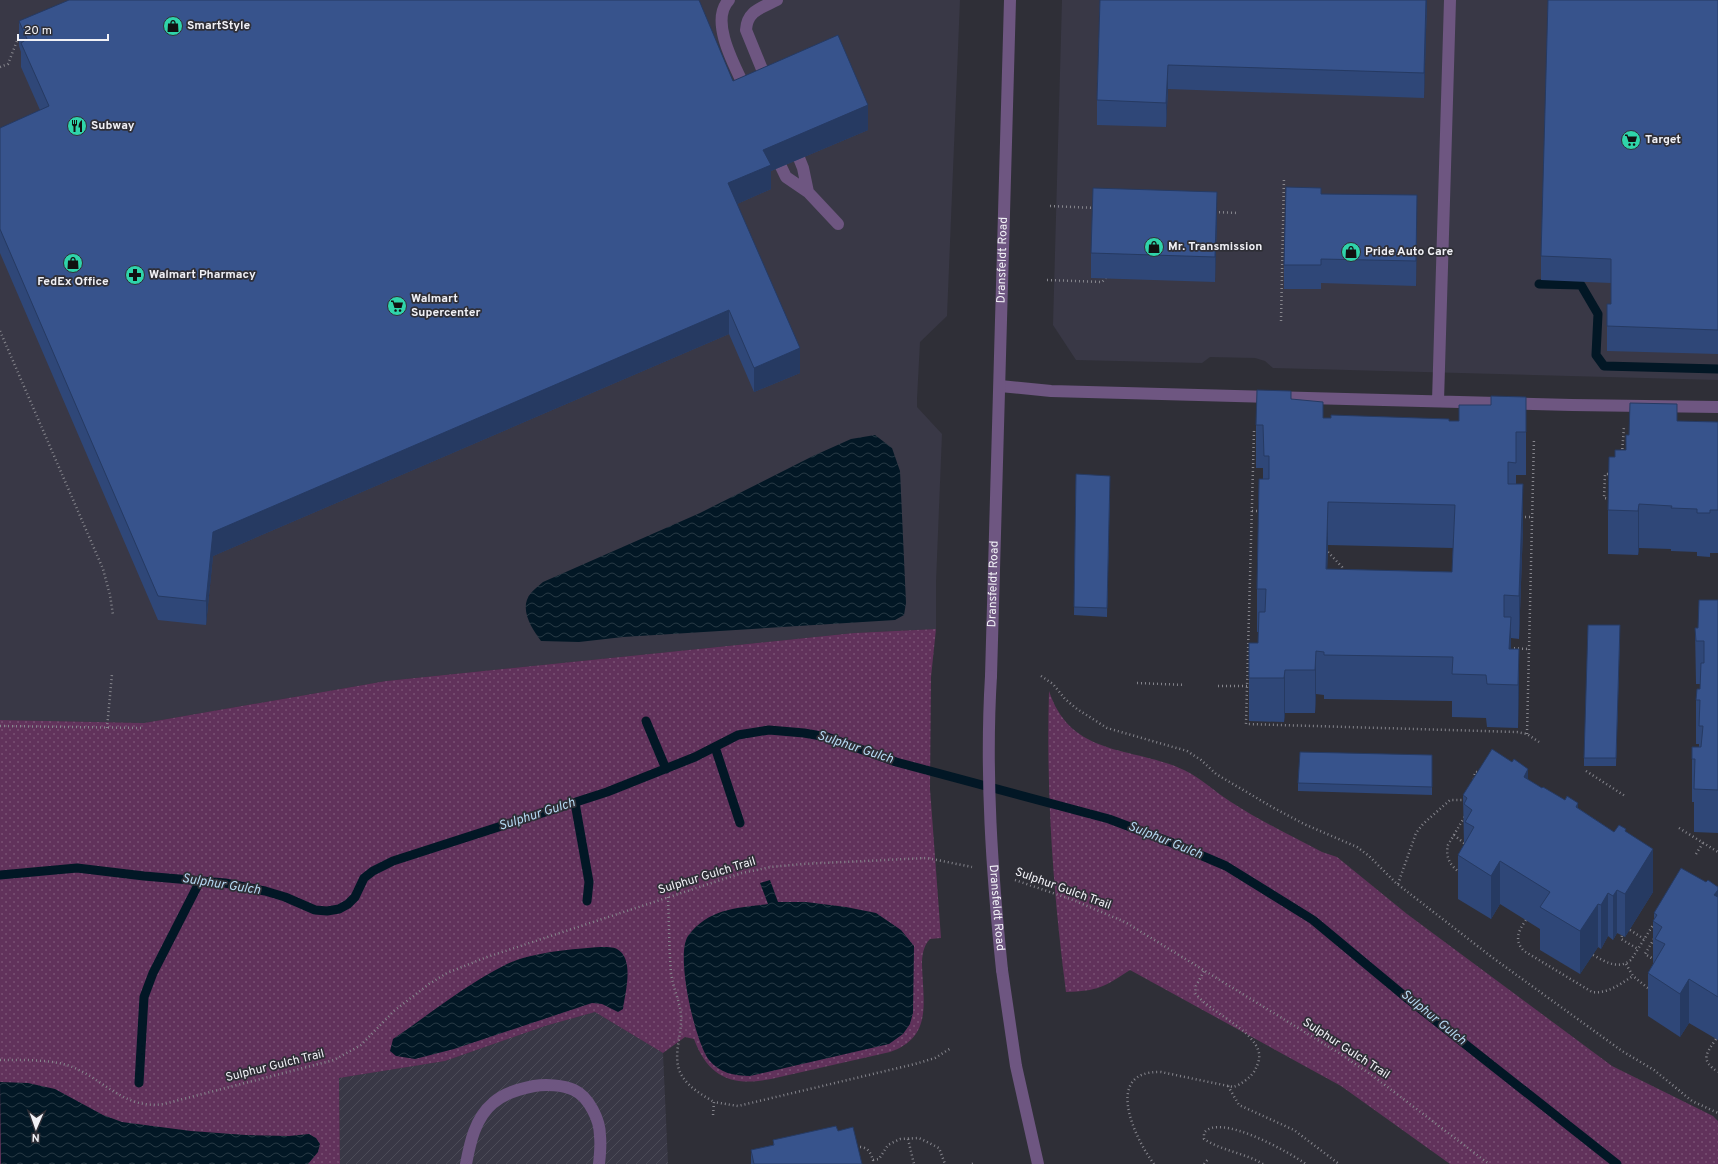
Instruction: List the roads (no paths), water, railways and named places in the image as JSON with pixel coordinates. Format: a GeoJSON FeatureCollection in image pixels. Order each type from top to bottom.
{"type":"FeatureCollection","features":[{"type":"Feature","properties":{"kind":"street"},"geometry":{"type":"LineString","coordinates":[[728,0],[724,4],[722,13],[722,29],[725,42],[752,102]]}},
{"type":"Feature","properties":{"kind":"street"},"geometry":{"type":"LineString","coordinates":[[772,95],[746,30],[747,21],[752,14],[777,0]]}},
{"type":"Feature","properties":{"kind":"street","name":"Dransfeldt Road"},"geometry":{"type":"LineString","coordinates":[[1010,0],[1000,386],[991,676],[988,718],[989,813],[1002,970],[1016,1066],[1038,1164]]}},
{"type":"Feature","properties":{"kind":"street"},"geometry":{"type":"LineString","coordinates":[[1438,401],[1450,0]]}},
{"type":"Feature","properties":{"kind":"street"},"geometry":{"type":"LineString","coordinates":[[788,132],[803,168],[808,192]]}},
{"type":"Feature","properties":{"kind":"street"},"geometry":{"type":"LineString","coordinates":[[770,143],[786,177],[808,192],[838,224]]}},
{"type":"Feature","properties":{"kind":"street"},"geometry":{"type":"LineString","coordinates":[[1000,386],[1051,391],[1718,407]]}},
{"type":"Feature","properties":{"kind":"street"},"geometry":{"type":"LineString","coordinates":[[466,1164],[474,1130],[492,1104],[521,1088],[542,1085],[574,1090],[588,1104],[597,1122],[600,1136],[599,1164]]}},
{"type":"Feature","properties":{"kind":"water"},"geometry":{"type":"Polygon","coordinates":[[[875,435],[892,448],[900,471],[906,603],[904,615],[895,620],[623,637],[579,642],[541,641],[530,624],[526,612],[527,599],[543,582],[700,513],[813,456],[851,439],[875,435]]]}},
{"type":"Feature","properties":{"kind":"water"},"geometry":{"type":"Polygon","coordinates":[[[770,880],[778,902],[806,902],[846,907],[876,913],[901,930],[914,946],[913,1013],[910,1024],[903,1034],[889,1044],[750,1076],[728,1073],[718,1068],[709,1060],[698,1036],[688,998],[684,961],[685,946],[688,936],[705,920],[724,911],[735,908],[768,904],[760,883],[770,880]]]}},
{"type":"Feature","properties":{"kind":"water"},"geometry":{"type":"Polygon","coordinates":[[[611,947],[617,949],[623,954],[626,960],[628,977],[623,1009],[618,1012],[602,1004],[592,1003],[454,1049],[415,1059],[396,1056],[390,1051],[393,1039],[476,981],[505,965],[539,954],[611,947]]]}},
{"type":"Feature","properties":{"kind":"water"},"geometry":{"type":"Polygon","coordinates":[[[0,1082],[28,1083],[55,1089],[103,1115],[122,1122],[191,1131],[246,1135],[289,1136],[309,1134],[316,1138],[320,1144],[318,1152],[308,1164],[1,1164],[0,1082]]]}},
{"type":"Feature","properties":{"kind":"waterway"},"geometry":{"type":"LineString","coordinates":[[1539,284],[1581,285],[1598,314],[1596,355],[1604,366],[1718,369]]}},
{"type":"Feature","properties":{"kind":"waterway"},"geometry":{"type":"LineString","coordinates":[[646,721],[666,769]]}},
{"type":"Feature","properties":{"kind":"waterway","name":"Sulphur Gulch"},"geometry":{"type":"LineString","coordinates":[[0,875],[77,868],[144,876],[225,883],[265,891],[285,897],[315,910],[327,911],[339,909],[348,904],[355,897],[364,878],[373,871],[393,861],[607,792],[695,757],[738,735],[769,730],[804,733],[827,737],[896,762],[1109,819],[1170,842],[1226,866],[1313,920],[1408,999],[1617,1164]]}},
{"type":"Feature","properties":{"kind":"waterway"},"geometry":{"type":"LineString","coordinates":[[715,747],[740,823]]}},
{"type":"Feature","properties":{"kind":"waterway"},"geometry":{"type":"LineString","coordinates":[[575,803],[589,882],[587,901]]}},
{"type":"Feature","properties":{"kind":"waterway"},"geometry":{"type":"LineString","coordinates":[[139,1083],[144,997],[153,973],[200,881]]}},
{"type":"Feature","properties":{"kind":"place","name":"SmartStyle"},"geometry":{"type":"Point","coordinates":[173,26]}},
{"type":"Feature","properties":{"kind":"place","name":"Subway"},"geometry":{"type":"Point","coordinates":[77,126]}},
{"type":"Feature","properties":{"kind":"place","name":"Target"},"geometry":{"type":"Point","coordinates":[1631,140]}},
{"type":"Feature","properties":{"kind":"place","name":"Mr. Transmission"},"geometry":{"type":"Point","coordinates":[1154,247]}},
{"type":"Feature","properties":{"kind":"place","name":"Pride Auto Care"},"geometry":{"type":"Point","coordinates":[1351,252]}},
{"type":"Feature","properties":{"kind":"place","name":"FedEx Office"},"geometry":{"type":"Point","coordinates":[73,263]}},
{"type":"Feature","properties":{"kind":"place","name":"Walmart Pharmacy"},"geometry":{"type":"Point","coordinates":[135,275]}},
{"type":"Feature","properties":{"kind":"place","name":"Walmart Supercenter"},"geometry":{"type":"Point","coordinates":[397,306]}}]}
